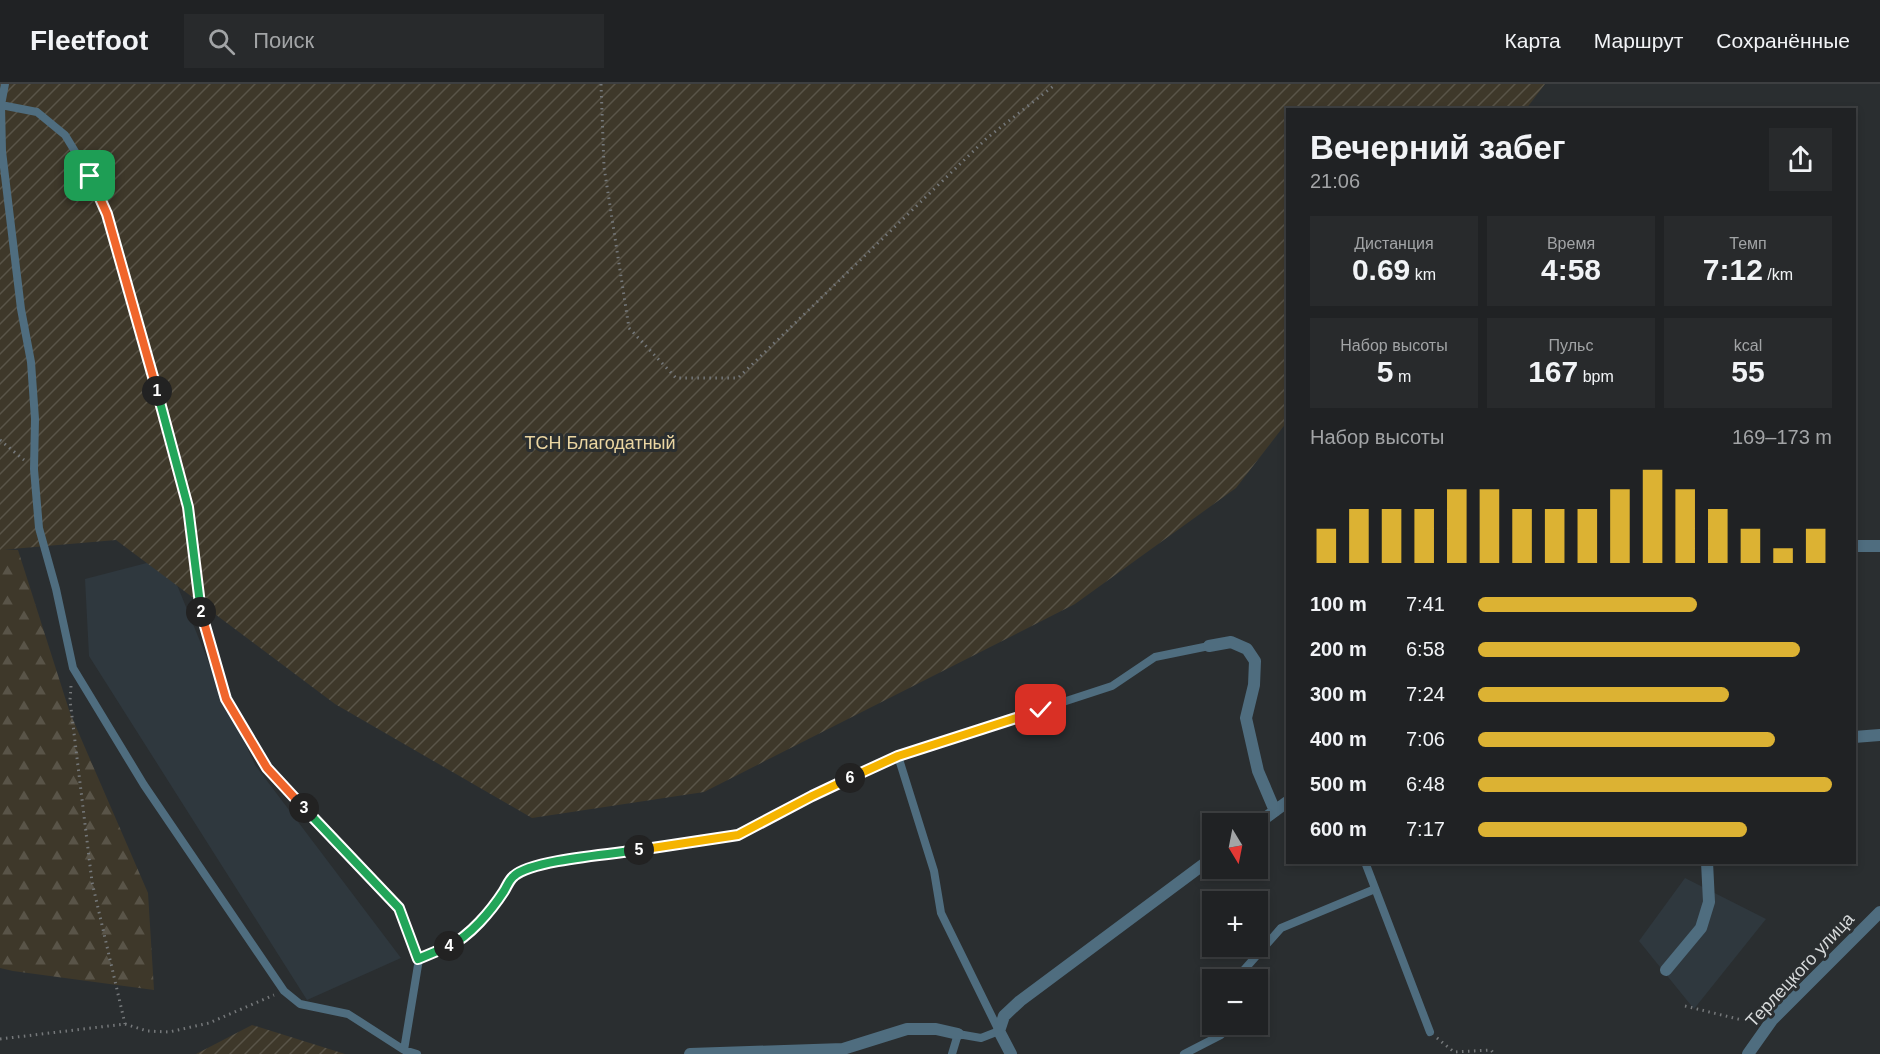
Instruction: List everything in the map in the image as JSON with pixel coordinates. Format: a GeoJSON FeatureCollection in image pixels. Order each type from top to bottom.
{"type":"FeatureCollection","features":[{"type":"Feature","properties":{"kind":"street"},"geometry":{"type":"LineString","coordinates":[[1856,546],[1880,546]]}},
{"type":"Feature","properties":{"kind":"street"},"geometry":{"type":"LineString","coordinates":[[1209,646],[1231,642],[1247,649],[1255,662],[1254,685],[1246,718],[1258,771],[1275,811]]}},
{"type":"Feature","properties":{"kind":"street"},"geometry":{"type":"LineString","coordinates":[[1856,737],[1880,735]]}},
{"type":"Feature","properties":{"kind":"street"},"geometry":{"type":"LineString","coordinates":[[1268,816],[1286,803]]}},
{"type":"Feature","properties":{"kind":"street"},"geometry":{"type":"LineString","coordinates":[[1666,970],[1701,928],[1709,902],[1707,864]]}},
{"type":"Feature","properties":{"kind":"street"},"geometry":{"type":"LineString","coordinates":[[1011,1054],[999,1031],[1004,1016],[1202,866]]}},
{"type":"Feature","properties":{"kind":"street","name":"Терлецкого улица"},"geometry":{"type":"LineString","coordinates":[[1748,1054],[1772,1020],[1880,912]]}},
{"type":"Feature","properties":{"kind":"street"},"geometry":{"type":"LineString","coordinates":[[690,1054],[843,1049],[906,1029],[936,1029],[958,1034]]}},
{"type":"Feature","properties":{"kind":"lane"},"geometry":{"type":"LineString","coordinates":[[5,84],[1,105],[2,151],[21,309],[31,362],[35,419],[34,469],[39,528],[56,589],[73,668],[144,785],[284,991],[300,1004],[348,1014],[404,1050],[417,1054]]}},
{"type":"Feature","properties":{"kind":"lane"},"geometry":{"type":"LineString","coordinates":[[1,105],[37,112],[65,135],[90,176],[107,214],[177,459],[188,507],[201,609],[226,699],[267,768],[399,908],[418,959],[404,1050]]}},
{"type":"Feature","properties":{"kind":"lane"},"geometry":{"type":"LineString","coordinates":[[418,959],[454,943],[481,921],[504,892],[512,877],[525,868],[738,835],[812,796],[898,756],[1112,686],[1155,657],[1209,646]]}},
{"type":"Feature","properties":{"kind":"lane"},"geometry":{"type":"LineString","coordinates":[[898,756],[934,871],[941,913],[999,1031],[981,1038],[958,1034],[952,1054]]}},
{"type":"Feature","properties":{"kind":"lane"},"geometry":{"type":"LineString","coordinates":[[1366,864],[1430,1032]]}},
{"type":"Feature","properties":{"kind":"lane"},"geometry":{"type":"LineString","coordinates":[[1245,969],[1281,928],[1375,889]]}},
{"type":"Feature","properties":{"kind":"lane"},"geometry":{"type":"LineString","coordinates":[[1184,1054],[1221,1035]]}},
{"type":"Feature","properties":{"kind":"path"},"geometry":{"type":"LineString","coordinates":[[601,84],[604,167],[629,328],[676,378],[738,378],[987,138],[1056,84]]}},
{"type":"Feature","properties":{"kind":"path"},"geometry":{"type":"LineString","coordinates":[[0,440],[34,469]]}},
{"type":"Feature","properties":{"kind":"path"},"geometry":{"type":"LineString","coordinates":[[73,668],[70,700],[92,882],[125,1024]]}},
{"type":"Feature","properties":{"kind":"path"},"geometry":{"type":"LineString","coordinates":[[0,1040],[125,1024],[147,1030],[169,1032],[209,1023],[284,991]]}},
{"type":"Feature","properties":{"kind":"path"},"geometry":{"type":"LineString","coordinates":[[1685,1006],[1742,1020]]}},
{"type":"Feature","properties":{"kind":"path"},"geometry":{"type":"LineString","coordinates":[[1430,1032],[1454,1052],[1491,1050],[1494,1054]]}},
{"type":"Feature","properties":{"kind":"shaded area"},"geometry":{"type":"Polygon","coordinates":[[[166,558],[213,673],[255,765],[401,958],[307,1000],[89,656],[85,579],[166,558]]]}},
{"type":"Feature","properties":{"kind":"shaded area"},"geometry":{"type":"Polygon","coordinates":[[[1685,878],[1766,919],[1694,1009],[1639,941],[1685,878]]]}},
{"type":"Feature","properties":{"kind":"green space","name":"ТСН Благодатный"},"geometry":{"type":"Polygon","coordinates":[[[0,84],[1545,84],[1527,108],[1286,108],[1286,423],[1236,488],[1075,604],[704,792],[532,818],[335,704],[116,540],[0,550],[0,84]]]}},
{"type":"Feature","properties":{"kind":"green space"},"geometry":{"type":"Polygon","coordinates":[[[0,549],[18,550],[70,713],[148,893],[154,990],[0,968],[0,549]]]}},
{"type":"Feature","properties":{"kind":"green space"},"geometry":{"type":"Polygon","coordinates":[[[252,1025],[345,1054],[196,1054],[252,1025]]]}},
{"type":"Feature","properties":{"kind":"route"},"geometry":{"type":"LineString","coordinates":[[90,176],[107,214],[177,459],[188,507],[201,609],[226,699],[267,768],[399,908],[418,959],[454,943],[481,921],[504,892],[512,877],[525,868],[738,835],[812,796],[898,756],[1041,710]]}}]}
